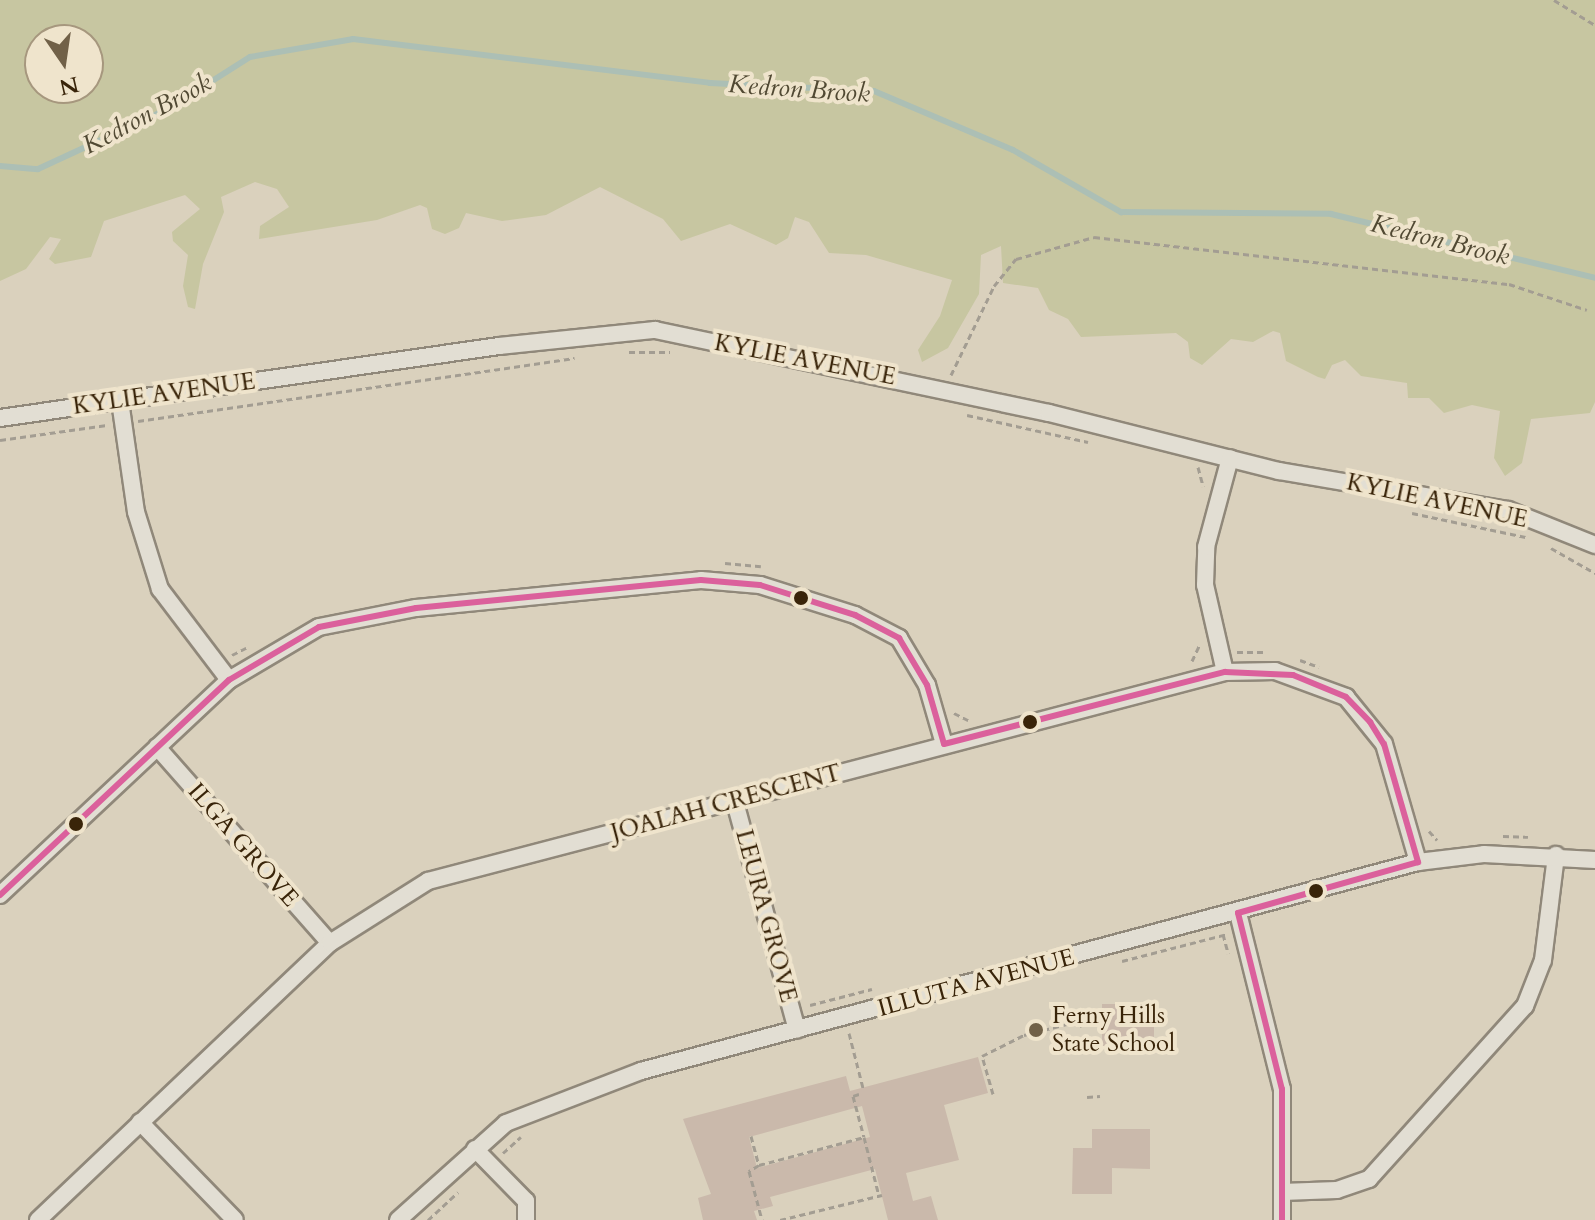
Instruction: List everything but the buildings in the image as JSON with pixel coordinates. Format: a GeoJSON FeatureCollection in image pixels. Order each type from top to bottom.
{"type":"FeatureCollection","features":[{"type":"Feature","properties":{"kind":"street","name":"KYLIE AVENUE"},"geometry":{"type":"LineString","coordinates":[[0,418],[499,346],[655,330],[944,389],[1228,466],[1508,510],[1595,545]]}},
{"type":"Feature","properties":{"kind":"street"},"geometry":{"type":"LineString","coordinates":[[120,401],[136,512],[160,589],[229,680]]}},
{"type":"Feature","properties":{"kind":"street"},"geometry":{"type":"LineString","coordinates":[[1225,672],[1205,585],[1206,547],[1228,466]]}},
{"type":"Feature","properties":{"kind":"street"},"geometry":{"type":"LineString","coordinates":[[0,895],[229,680],[319,627],[416,608],[731,581],[812,600],[899,638],[927,685],[944,744]]}},
{"type":"Feature","properties":{"kind":"street","name":"JOALAH CRESCENT"},"geometry":{"type":"LineString","coordinates":[[38,1220],[330,943],[428,881],[735,802],[944,744],[1225,672],[1293,675],[1346,697],[1384,744],[1418,862]]}},
{"type":"Feature","properties":{"kind":"street","name":"ILGA GROVE"},"geometry":{"type":"LineString","coordinates":[[157,747],[330,943]]}},
{"type":"Feature","properties":{"kind":"street","name":"LEURA GROVE"},"geometry":{"type":"LineString","coordinates":[[735,802],[797,1030]]}},
{"type":"Feature","properties":{"kind":"street","name":"ILLUTA AVENUE"},"geometry":{"type":"LineString","coordinates":[[398,1220],[506,1123],[574,1092],[1219,917],[1240,921],[1418,862],[1484,854],[1556,855],[1595,860]]}},
{"type":"Feature","properties":{"kind":"street"},"geometry":{"type":"LineString","coordinates":[[1282,1192],[1337,1190],[1369,1179],[1525,1006],[1543,960],[1556,855]]}},
{"type":"Feature","properties":{"kind":"street"},"geometry":{"type":"LineString","coordinates":[[1240,921],[1282,1089],[1282,1220]]}},
{"type":"Feature","properties":{"kind":"street"},"geometry":{"type":"LineString","coordinates":[[140,1122],[235,1220]]}},
{"type":"Feature","properties":{"kind":"street"},"geometry":{"type":"LineString","coordinates":[[475,1149],[526,1201],[526,1220]]}},
{"type":"Feature","properties":{"kind":"path"},"geometry":{"type":"LineString","coordinates":[[1554,0],[1595,25]]}},
{"type":"Feature","properties":{"kind":"path"},"geometry":{"type":"LineString","coordinates":[[944,389],[994,286],[1016,259],[1094,237],[1509,284],[1587,310]]}},
{"type":"Feature","properties":{"kind":"path"},"geometry":{"type":"LineString","coordinates":[[617,351],[674,353]]}},
{"type":"Feature","properties":{"kind":"path"},"geometry":{"type":"LineString","coordinates":[[0,440],[586,356]]}},
{"type":"Feature","properties":{"kind":"path"},"geometry":{"type":"LineString","coordinates":[[951,412],[1090,443]]}},
{"type":"Feature","properties":{"kind":"path"},"geometry":{"type":"LineString","coordinates":[[1182,464],[1228,466]]}},
{"type":"Feature","properties":{"kind":"path"},"geometry":{"type":"LineString","coordinates":[[1397,510],[1537,540]]}},
{"type":"Feature","properties":{"kind":"path"},"geometry":{"type":"LineString","coordinates":[[1549,546],[1595,573]]}},
{"type":"Feature","properties":{"kind":"path"},"geometry":{"type":"LineString","coordinates":[[1219,917],[1231,964]]}},
{"type":"Feature","properties":{"kind":"path"},"geometry":{"type":"LineString","coordinates":[[1111,964],[1223,935],[1240,921]]}},
{"type":"Feature","properties":{"kind":"path"},"geometry":{"type":"LineString","coordinates":[[993,1094],[982,1056],[1024,1035],[1071,1023],[1082,1026]]}},
{"type":"Feature","properties":{"kind":"path"},"geometry":{"type":"LineString","coordinates":[[835,1037],[864,1029]]}},
{"type":"Feature","properties":{"kind":"path"},"geometry":{"type":"LineString","coordinates":[[849,1033],[863,1088]]}},
{"type":"Feature","properties":{"kind":"path"},"geometry":{"type":"LineString","coordinates":[[780,1220],[880,1195],[853,1096],[859,1094]]}},
{"type":"Feature","properties":{"kind":"path"},"geometry":{"type":"LineString","coordinates":[[1087,1097],[1100,1096]]}},
{"type":"Feature","properties":{"kind":"path"},"geometry":{"type":"LineString","coordinates":[[428,1220],[525,1134]]}},
{"type":"Feature","properties":{"kind":"path"},"geometry":{"type":"LineString","coordinates":[[751,1136],[759,1165]]}},
{"type":"Feature","properties":{"kind":"path"},"geometry":{"type":"LineString","coordinates":[[762,1220],[749,1171],[759,1165],[864,1137]]}},
{"type":"Feature","properties":{"kind":"green space"},"geometry":{"type":"Polygon","coordinates":[[[0,0],[1595,0],[1595,402],[1590,413],[1531,419],[1522,463],[1505,476],[1494,458],[1500,411],[1472,405],[1444,413],[1429,398],[1408,398],[1407,383],[1361,376],[1345,360],[1332,365],[1325,379],[1318,377],[1286,361],[1280,333],[1273,331],[1253,342],[1231,339],[1202,365],[1190,358],[1188,342],[1176,333],[1081,337],[1068,319],[1049,310],[1038,288],[1003,283],[1001,246],[981,255],[979,294],[948,348],[922,362],[918,350],[940,316],[952,280],[866,255],[829,253],[809,222],[795,217],[788,238],[776,245],[730,224],[681,241],[663,219],[600,187],[546,215],[502,221],[466,213],[459,228],[445,234],[432,229],[427,208],[420,205],[377,220],[259,239],[260,226],[289,207],[277,189],[255,182],[221,197],[224,212],[203,264],[195,309],[188,307],[183,286],[188,255],[173,241],[172,232],[200,209],[185,195],[104,221],[91,257],[55,264],[49,259],[61,239],[50,237],[26,269],[0,281],[0,0]]]}},
{"type":"Feature","properties":{"kind":"waterway","name":"Kedron Brook"},"geometry":{"type":"LineString","coordinates":[[0,166],[38,169],[168,109],[250,57],[353,39],[710,83],[874,91],[1013,150],[1121,212],[1331,214],[1595,278]]}},
{"type":"Feature","properties":{"kind":"transit line"},"geometry":{"type":"LineString","coordinates":[[0,895],[229,680],[319,627],[416,608],[701,580],[760,585],[855,615],[899,638],[927,685],[944,744]]}},
{"type":"Feature","properties":{"kind":"transit line"},"geometry":{"type":"LineString","coordinates":[[944,744],[1225,672],[1293,675],[1346,697],[1370,722],[1384,744],[1418,862]]}},
{"type":"Feature","properties":{"kind":"transit line"},"geometry":{"type":"LineString","coordinates":[[1238,913],[1418,862]]}},
{"type":"Feature","properties":{"kind":"transit line"},"geometry":{"type":"LineString","coordinates":[[1238,913],[1282,1089],[1282,1220]]}},
{"type":"Feature","properties":{"kind":"place","name":"Ferny Hills State School"},"geometry":{"type":"Point","coordinates":[1036,1030]}}]}
